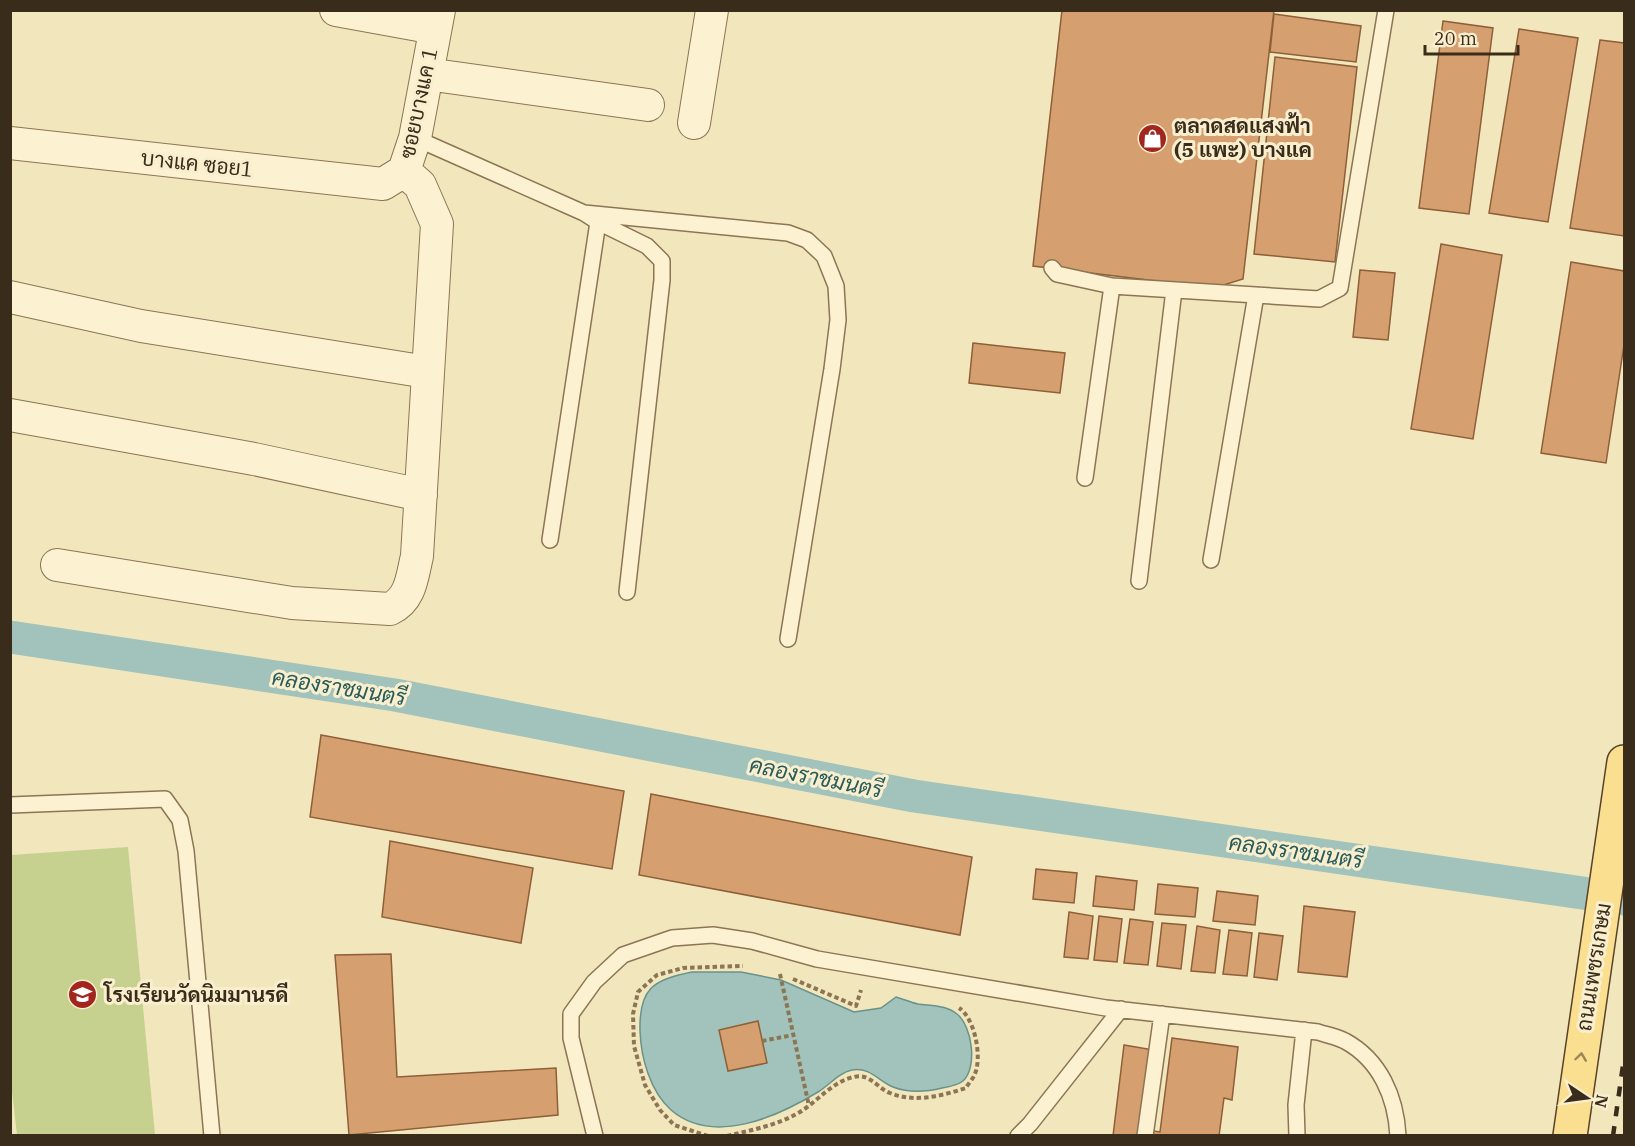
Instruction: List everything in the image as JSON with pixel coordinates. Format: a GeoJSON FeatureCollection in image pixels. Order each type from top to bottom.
{"type":"FeatureCollection","features":[{"type":"Feature","properties":{"kind":"main road","name":"ถนนเพชรเกษม"},"geometry":{"type":"LineString","coordinates":[[1570,1136],[1624,762]]}},
{"type":"Feature","properties":{"kind":"street"},"geometry":{"type":"LineString","coordinates":[[336,10],[437,19]]}},
{"type":"Feature","properties":{"kind":"street"},"geometry":{"type":"LineString","coordinates":[[694,123],[712,10]]}},
{"type":"Feature","properties":{"kind":"street","name":"ซอยบางแค 1"},"geometry":{"type":"LineString","coordinates":[[394,177],[415,138],[437,19]]}},
{"type":"Feature","properties":{"kind":"street"},"geometry":{"type":"LineString","coordinates":[[427,74],[648,105]]}},
{"type":"Feature","properties":{"kind":"street","name":"บางแค ซอย1"},"geometry":{"type":"LineString","coordinates":[[10,144],[394,177]]}},
{"type":"Feature","properties":{"kind":"street"},"geometry":{"type":"LineString","coordinates":[[57,565],[292,603],[390,609],[400,604],[412,580],[417,556],[437,224],[420,185],[394,177]]}},
{"type":"Feature","properties":{"kind":"street"},"geometry":{"type":"LineString","coordinates":[[10,297],[141,326],[427,372]]}},
{"type":"Feature","properties":{"kind":"street"},"geometry":{"type":"LineString","coordinates":[[10,415],[254,459],[421,495]]}},
{"type":"Feature","properties":{"kind":"lane"},"geometry":{"type":"LineString","coordinates":[[1052,268],[1057,274],[1112,286],[1319,299],[1340,288],[1386,10]]}},
{"type":"Feature","properties":{"kind":"lane"},"geometry":{"type":"LineString","coordinates":[[415,138],[584,213],[647,246],[662,261],[662,280],[627,592]]}},
{"type":"Feature","properties":{"kind":"lane"},"geometry":{"type":"LineString","coordinates":[[584,213],[788,233],[807,240],[824,255],[836,286],[838,320],[788,639]]}},
{"type":"Feature","properties":{"kind":"lane"},"geometry":{"type":"LineString","coordinates":[[550,540],[598,222]]}},
{"type":"Feature","properties":{"kind":"lane"},"geometry":{"type":"LineString","coordinates":[[1086,478],[1112,286]]}},
{"type":"Feature","properties":{"kind":"lane"},"geometry":{"type":"LineString","coordinates":[[1139,581],[1174,290]]}},
{"type":"Feature","properties":{"kind":"lane"},"geometry":{"type":"LineString","coordinates":[[1211,560],[1256,295]]}},
{"type":"Feature","properties":{"kind":"lane"},"geometry":{"type":"LineString","coordinates":[[10,806],[165,799],[180,820],[187,862],[212,1136]]}},
{"type":"Feature","properties":{"kind":"lane"},"geometry":{"type":"LineString","coordinates":[[596,1136],[572,1038],[571,1014],[594,982],[623,955],[672,938],[713,935],[752,941],[817,959],[1121,1010],[1318,1032],[1344,1041],[1371,1059],[1387,1085],[1397,1119],[1398,1136]]}},
{"type":"Feature","properties":{"kind":"lane"},"geometry":{"type":"LineString","coordinates":[[1018,1136],[1121,1010]]}},
{"type":"Feature","properties":{"kind":"lane"},"geometry":{"type":"LineString","coordinates":[[1145,1136],[1162,1014]]}},
{"type":"Feature","properties":{"kind":"lane"},"geometry":{"type":"LineString","coordinates":[[1297,1136],[1296,1105],[1304,1030]]}},
{"type":"Feature","properties":{"kind":"path"},"geometry":{"type":"LineString","coordinates":[[708,1136],[674,1125],[660,1110],[645,1085],[634,1046],[633,1014],[638,992],[657,975],[684,968],[750,967]]}},
{"type":"Feature","properties":{"kind":"path"},"geometry":{"type":"LineString","coordinates":[[773,972],[856,1006],[863,985]]}},
{"type":"Feature","properties":{"kind":"path"},"geometry":{"type":"LineString","coordinates":[[780,976],[809,1106]]}},
{"type":"Feature","properties":{"kind":"path"},"geometry":{"type":"LineString","coordinates":[[727,1136],[776,1123],[809,1106],[839,1083],[852,1077],[862,1076],[872,1080],[889,1093],[921,1099],[966,1088],[976,1074],[978,1053],[975,1031],[963,1010],[955,1006]]}},
{"type":"Feature","properties":{"kind":"path"},"geometry":{"type":"LineString","coordinates":[[762,1041],[793,1035]]}},
{"type":"Feature","properties":{"kind":"green space"},"geometry":{"type":"Polygon","coordinates":[[[128,847],[155,1135],[17,1135],[10,1074],[11,855],[128,847]]]}},
{"type":"Feature","properties":{"kind":"water"},"geometry":{"type":"Polygon","coordinates":[[[692,972],[741,972],[781,980],[854,1012],[881,1008],[896,997],[918,1004],[948,1009],[962,1020],[969,1037],[972,1057],[968,1075],[963,1081],[953,1086],[911,1091],[893,1087],[864,1071],[852,1070],[842,1074],[802,1101],[765,1118],[725,1127],[706,1126],[688,1121],[671,1110],[652,1084],[642,1052],[640,1017],[645,996],[651,989],[667,979],[692,972]]]}},
{"type":"Feature","properties":{"kind":"building","name":"ตลาดสดแสงฟ้า (5 แพะ) บางแค"},"geometry":{"type":"Polygon","coordinates":[[[1062,10],[1274,10],[1243,279],[1214,288],[1033,266],[1062,10]]]}},
{"type":"Feature","properties":{"kind":"building"},"geometry":{"type":"Polygon","coordinates":[[[1274,14],[1361,26],[1356,62],[1270,52],[1274,14]]]}},
{"type":"Feature","properties":{"kind":"building"},"geometry":{"type":"Polygon","coordinates":[[[1443,21],[1493,28],[1469,214],[1419,208],[1443,21]]]}},
{"type":"Feature","properties":{"kind":"building"},"geometry":{"type":"Polygon","coordinates":[[[1519,29],[1578,38],[1548,222],[1489,213],[1519,29]]]}},
{"type":"Feature","properties":{"kind":"building"},"geometry":{"type":"Polygon","coordinates":[[[1600,40],[1624,43],[1624,236],[1570,228],[1600,40]]]}},
{"type":"Feature","properties":{"kind":"building"},"geometry":{"type":"Polygon","coordinates":[[[1275,57],[1357,67],[1335,262],[1254,254],[1275,57]]]}},
{"type":"Feature","properties":{"kind":"building"},"geometry":{"type":"Polygon","coordinates":[[[1441,244],[1502,255],[1473,439],[1411,429],[1441,244]]]}},
{"type":"Feature","properties":{"kind":"building"},"geometry":{"type":"Polygon","coordinates":[[[1571,262],[1624,271],[1624,345],[1606,463],[1541,453],[1571,262]]]}},
{"type":"Feature","properties":{"kind":"building"},"geometry":{"type":"Polygon","coordinates":[[[1360,270],[1395,273],[1388,340],[1353,337],[1360,270]]]}},
{"type":"Feature","properties":{"kind":"building"},"geometry":{"type":"Polygon","coordinates":[[[973,343],[1065,353],[1060,393],[969,383],[973,343]]]}},
{"type":"Feature","properties":{"kind":"building"},"geometry":{"type":"Polygon","coordinates":[[[321,735],[624,791],[612,869],[310,817],[321,735]]]}},
{"type":"Feature","properties":{"kind":"building"},"geometry":{"type":"Polygon","coordinates":[[[651,794],[972,857],[960,935],[639,875],[651,794]]]}},
{"type":"Feature","properties":{"kind":"building"},"geometry":{"type":"Polygon","coordinates":[[[390,841],[533,868],[521,943],[382,917],[390,841]]]}},
{"type":"Feature","properties":{"kind":"building"},"geometry":{"type":"Polygon","coordinates":[[[1036,869],[1077,873],[1074,903],[1033,899],[1036,869]]]}},
{"type":"Feature","properties":{"kind":"building"},"geometry":{"type":"Polygon","coordinates":[[[1096,876],[1137,881],[1134,910],[1093,906],[1096,876]]]}},
{"type":"Feature","properties":{"kind":"building"},"geometry":{"type":"Polygon","coordinates":[[[1158,884],[1198,888],[1195,917],[1155,914],[1158,884]]]}},
{"type":"Feature","properties":{"kind":"building"},"geometry":{"type":"Polygon","coordinates":[[[1217,891],[1258,896],[1255,925],[1213,921],[1217,891]]]}},
{"type":"Feature","properties":{"kind":"building"},"geometry":{"type":"Polygon","coordinates":[[[1304,906],[1355,912],[1347,977],[1298,972],[1304,906]]]}},
{"type":"Feature","properties":{"kind":"building"},"geometry":{"type":"Polygon","coordinates":[[[1069,912],[1093,916],[1088,959],[1064,957],[1069,912]]]}},
{"type":"Feature","properties":{"kind":"building"},"geometry":{"type":"Polygon","coordinates":[[[1099,916],[1122,919],[1117,962],[1094,960],[1099,916]]]}},
{"type":"Feature","properties":{"kind":"building"},"geometry":{"type":"Polygon","coordinates":[[[1130,919],[1153,922],[1148,965],[1124,963],[1130,919]]]}},
{"type":"Feature","properties":{"kind":"building"},"geometry":{"type":"Polygon","coordinates":[[[1162,923],[1186,925],[1181,969],[1157,966],[1162,923]]]}},
{"type":"Feature","properties":{"kind":"building"},"geometry":{"type":"Polygon","coordinates":[[[1197,926],[1220,930],[1215,973],[1191,971],[1197,926]]]}},
{"type":"Feature","properties":{"kind":"building"},"geometry":{"type":"Polygon","coordinates":[[[1229,930],[1252,933],[1247,976],[1223,974],[1229,930]]]}},
{"type":"Feature","properties":{"kind":"building"},"geometry":{"type":"Polygon","coordinates":[[[1259,933],[1283,936],[1277,980],[1254,977],[1259,933]]]}},
{"type":"Feature","properties":{"kind":"building"},"geometry":{"type":"Polygon","coordinates":[[[391,954],[397,1077],[556,1068],[558,1115],[349,1135],[335,955],[391,954]]]}},
{"type":"Feature","properties":{"kind":"building"},"geometry":{"type":"Polygon","coordinates":[[[758,1021],[767,1063],[728,1071],[719,1030],[758,1021]]]}},
{"type":"Feature","properties":{"kind":"building"},"geometry":{"type":"Polygon","coordinates":[[[1172,1038],[1238,1047],[1232,1100],[1224,1098],[1219,1136],[1147,1136],[1148,1130],[1160,1132],[1172,1038]]]}},
{"type":"Feature","properties":{"kind":"building"},"geometry":{"type":"Polygon","coordinates":[[[1124,1045],[1154,1050],[1143,1136],[1113,1136],[1124,1045]]]}},
{"type":"Feature","properties":{"kind":"waterway","name":"คลองราชมนตรี"},"geometry":{"type":"LineString","coordinates":[[10,637],[395,695],[914,796],[1624,899]]}},
{"type":"Feature","properties":{"kind":"railway"},"geometry":{"type":"LineString","coordinates":[[1613,1136],[1624,1058]]}},
{"type":"Feature","properties":{"kind":"place","name":"ตลาดสดแสงฟ้า (5 แพะ) บางแค"},"geometry":{"type":"Point","coordinates":[1153,138]}},
{"type":"Feature","properties":{"kind":"place","name":"โรงเรียนวัดนิมมานรดี"},"geometry":{"type":"Point","coordinates":[83,995]}}]}
